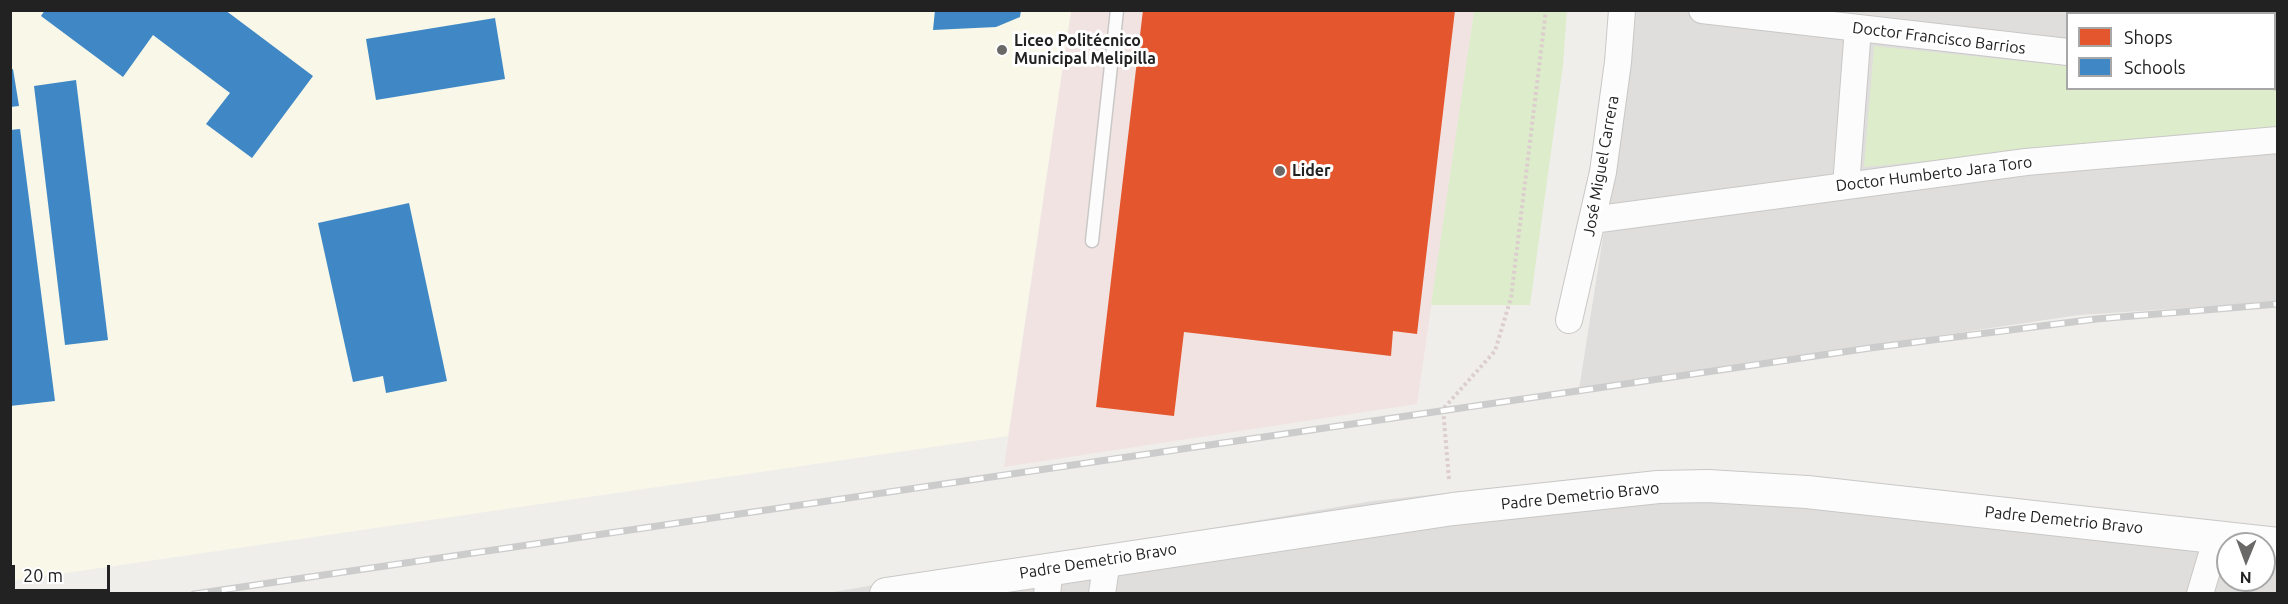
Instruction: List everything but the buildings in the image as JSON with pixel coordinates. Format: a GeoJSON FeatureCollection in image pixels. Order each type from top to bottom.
{"type":"FeatureCollection","features":[{"type":"Feature","properties":{"kind":"street","name":"José Miguel Carrera"},"geometry":{"type":"LineString","coordinates":[[1569,320],[1611,123],[1622,10]]}},
{"type":"Feature","properties":{"kind":"street","name":"Doctor Francisco Barrios"},"geometry":{"type":"LineString","coordinates":[[1702,10],[2066,52]]}},
{"type":"Feature","properties":{"kind":"street"},"geometry":{"type":"LineString","coordinates":[[1846,186],[1858,28]]}},
{"type":"Feature","properties":{"kind":"street","name":"Doctor Humberto Jara Toro"},"geometry":{"type":"LineString","coordinates":[[1592,220],[2026,162],[2277,140]]}},
{"type":"Feature","properties":{"kind":"street","name":"Padre Demetrio Bravo"},"geometry":{"type":"LineString","coordinates":[[886,594],[1049,581],[1107,560],[1453,509],[1658,487],[1708,486],[1807,492],[2216,537]]}},
{"type":"Feature","properties":{"kind":"street"},"geometry":{"type":"LineString","coordinates":[[2200,594],[2216,540]]}},
{"type":"Feature","properties":{"kind":"street"},"geometry":{"type":"LineString","coordinates":[[1102,594],[1107,560]]}},
{"type":"Feature","properties":{"kind":"lane"},"geometry":{"type":"LineString","coordinates":[[1092,241],[1117,10]]}},
{"type":"Feature","properties":{"kind":"path"},"geometry":{"type":"LineString","coordinates":[[1453,509],[1443,409],[1495,351],[1511,298],[1546,10]]}},
{"type":"Feature","properties":{"kind":"shaded area"},"geometry":{"type":"Polygon","coordinates":[[[10,11],[1071,11],[1008,436],[11,581],[10,11]]]}},
{"type":"Feature","properties":{"kind":"shaded area","name":"Lider"},"geometry":{"type":"Polygon","coordinates":[[[1071,11],[1474,11],[1417,404],[1004,467],[1071,11]]]}},
{"type":"Feature","properties":{"kind":"shaded area"},"geometry":{"type":"Polygon","coordinates":[[[1628,11],[2277,11],[2277,302],[2079,315],[1579,389],[1621,123],[1628,11]]]}},
{"type":"Feature","properties":{"kind":"shaded area"},"geometry":{"type":"Polygon","coordinates":[[[1637,472],[2216,542],[2216,592],[2276,592],[2276,550],[2278,550],[2277,594],[821,594],[1373,501],[1637,472]]]}},
{"type":"Feature","properties":{"kind":"green space"},"geometry":{"type":"Polygon","coordinates":[[[1474,11],[1567,11],[1563,65],[1530,305],[1431,305],[1474,11]]]}},
{"type":"Feature","properties":{"kind":"green space"},"geometry":{"type":"Polygon","coordinates":[[[1874,46],[2066,66],[2066,90],[2276,90],[2277,87],[2277,128],[1864,167],[1874,46]]]}},
{"type":"Feature","properties":{"kind":"railway"},"geometry":{"type":"LineString","coordinates":[[194,594],[1870,348],[2096,319],[2278,304]]}},
{"type":"Feature","properties":{"kind":"place","name":"Liceo Politécnico Municipal Melipilla"},"geometry":{"type":"Point","coordinates":[1002,50]}},
{"type":"Feature","properties":{"kind":"place","name":"Lider"},"geometry":{"type":"Point","coordinates":[1280,171]}}]}
